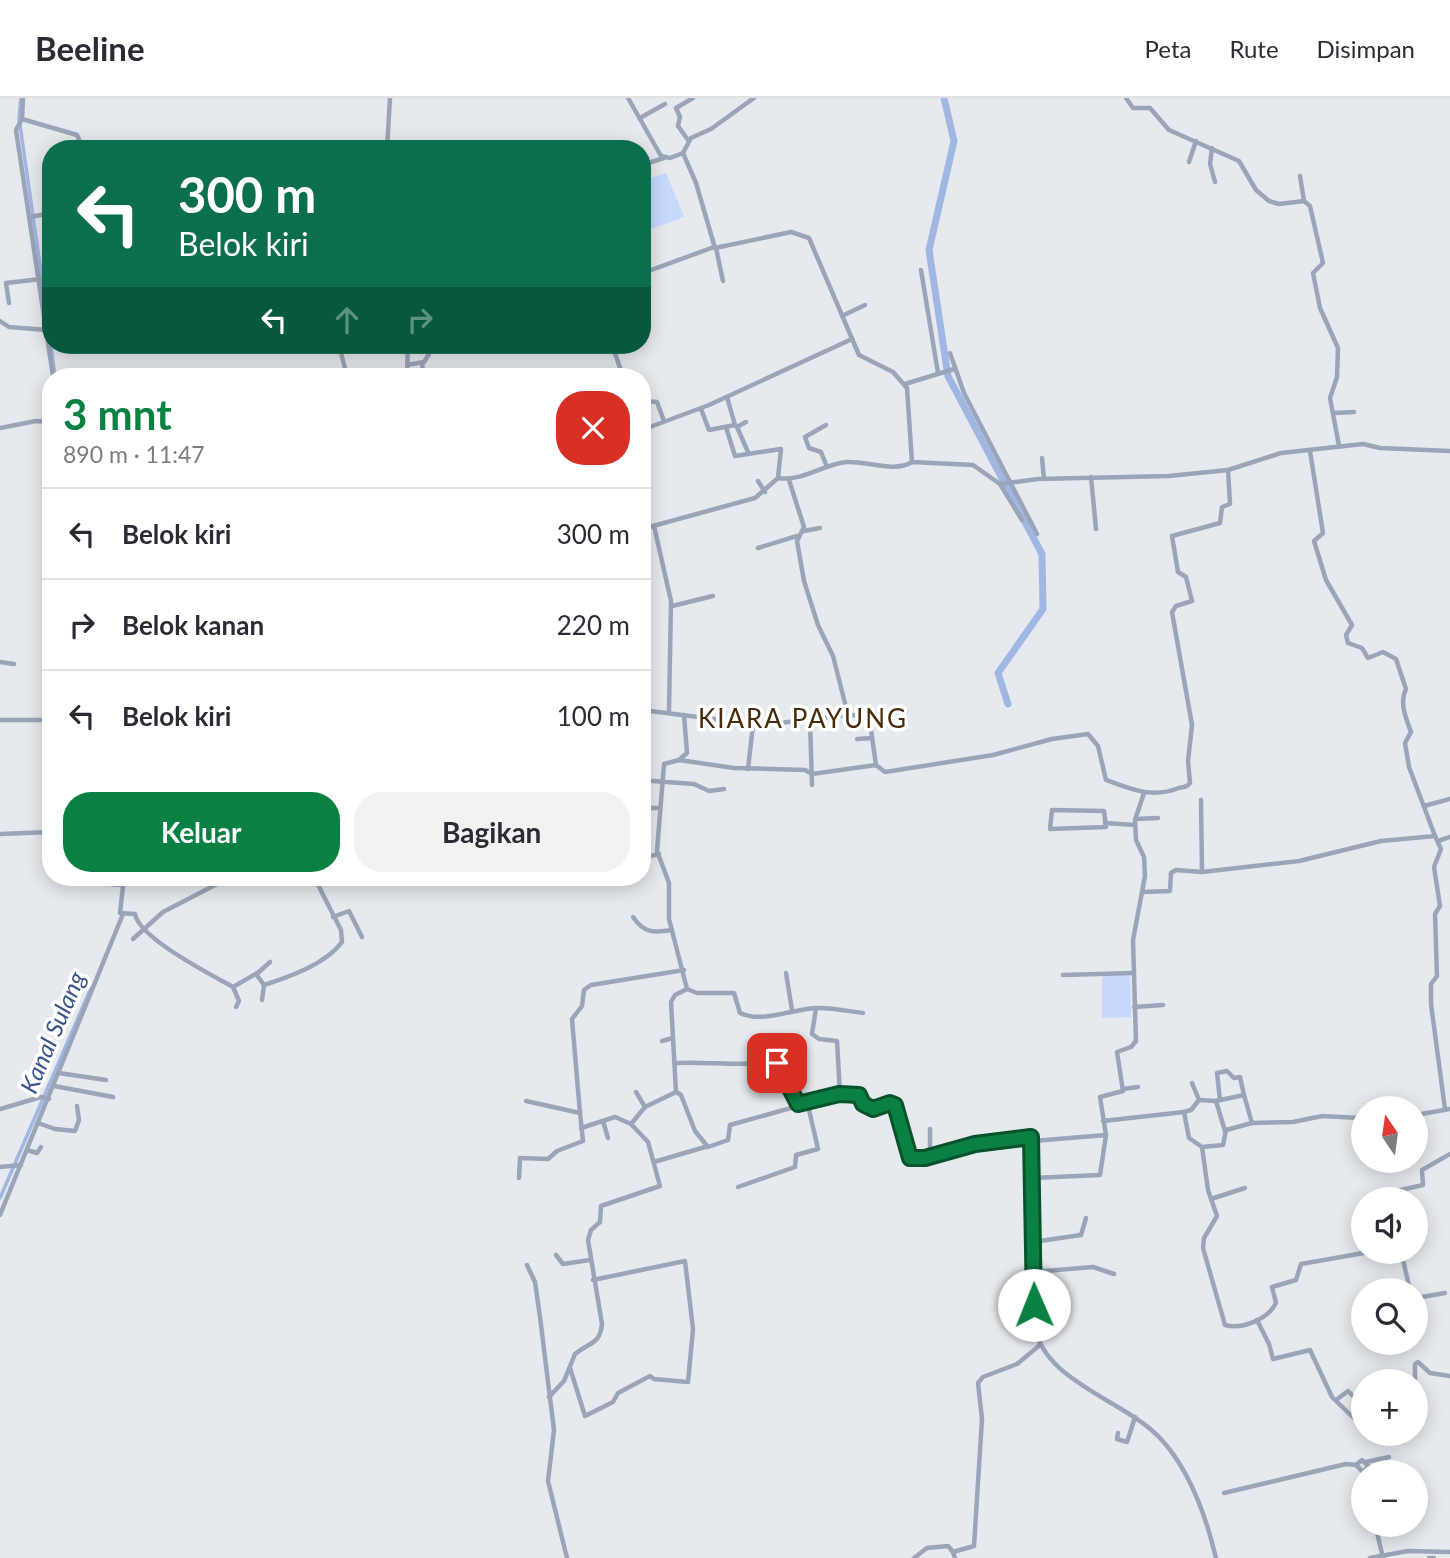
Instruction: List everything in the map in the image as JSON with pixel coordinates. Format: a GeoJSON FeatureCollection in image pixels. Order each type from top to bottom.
{"type":"FeatureCollection","features":[{"type":"Feature","properties":{"kind":"street"},"geometry":{"type":"LineString","coordinates":[[23,98],[20,122],[42,288]]}},
{"type":"Feature","properties":{"kind":"street"},"geometry":{"type":"LineString","coordinates":[[388,140],[390,98]]}},
{"type":"Feature","properties":{"kind":"street"},"geometry":{"type":"LineString","coordinates":[[628,98],[664,158]]}},
{"type":"Feature","properties":{"kind":"street"},"geometry":{"type":"LineString","coordinates":[[688,140],[678,126],[680,117],[676,108],[693,98]]}},
{"type":"Feature","properties":{"kind":"street"},"geometry":{"type":"LineString","coordinates":[[723,281],[696,183],[683,153],[688,140],[711,129],[754,98]]}},
{"type":"Feature","properties":{"kind":"street"},"geometry":{"type":"LineString","coordinates":[[1126,98],[1133,108],[1150,108],[1169,130],[1242,163],[1256,190],[1269,201],[1279,204],[1304,201]]}},
{"type":"Feature","properties":{"kind":"street"},"geometry":{"type":"LineString","coordinates":[[640,118],[665,104]]}},
{"type":"Feature","properties":{"kind":"street"},"geometry":{"type":"LineString","coordinates":[[20,122],[77,135],[79,140]]}},
{"type":"Feature","properties":{"kind":"street"},"geometry":{"type":"LineString","coordinates":[[1189,162],[1196,141]]}},
{"type":"Feature","properties":{"kind":"street"},"geometry":{"type":"LineString","coordinates":[[1212,148],[1211,168],[1215,182]]}},
{"type":"Feature","properties":{"kind":"street"},"geometry":{"type":"LineString","coordinates":[[651,162],[683,153]]}},
{"type":"Feature","properties":{"kind":"street"},"geometry":{"type":"LineString","coordinates":[[1300,176],[1304,201],[1310,206],[1323,263],[1313,273],[1318,303],[1338,348],[1337,377],[1330,398],[1339,446]]}},
{"type":"Feature","properties":{"kind":"street"},"geometry":{"type":"LineString","coordinates":[[33,216],[42,214]]}},
{"type":"Feature","properties":{"kind":"street"},"geometry":{"type":"LineString","coordinates":[[651,270],[715,248],[776,234],[803,233],[809,238],[821,262],[861,357],[887,368],[905,384],[909,399],[912,462]]}},
{"type":"Feature","properties":{"kind":"street"},"geometry":{"type":"LineString","coordinates":[[921,270],[938,373]]}},
{"type":"Feature","properties":{"kind":"street"},"geometry":{"type":"LineString","coordinates":[[9,303],[6,283],[41,279]]}},
{"type":"Feature","properties":{"kind":"street"},"geometry":{"type":"LineString","coordinates":[[842,316],[865,305]]}},
{"type":"Feature","properties":{"kind":"street"},"geometry":{"type":"LineString","coordinates":[[0,321],[9,327],[42,330]]}},
{"type":"Feature","properties":{"kind":"street"},"geometry":{"type":"LineString","coordinates":[[651,426],[701,409],[852,339]]}},
{"type":"Feature","properties":{"kind":"street"},"geometry":{"type":"LineString","coordinates":[[950,352],[953,369],[1021,520]]}},
{"type":"Feature","properties":{"kind":"street"},"geometry":{"type":"LineString","coordinates":[[408,354],[407,365],[422,363],[429,354]]}},
{"type":"Feature","properties":{"kind":"street"},"geometry":{"type":"LineString","coordinates":[[422,363],[423,368]]}},
{"type":"Feature","properties":{"kind":"street"},"geometry":{"type":"LineString","coordinates":[[905,384],[953,369]]}},
{"type":"Feature","properties":{"kind":"street"},"geometry":{"type":"LineString","coordinates":[[727,397],[748,453]]}},
{"type":"Feature","properties":{"kind":"street"},"geometry":{"type":"LineString","coordinates":[[651,402],[657,402],[664,421]]}},
{"type":"Feature","properties":{"kind":"street"},"geometry":{"type":"LineString","coordinates":[[701,409],[708,430],[746,422]]}},
{"type":"Feature","properties":{"kind":"street"},"geometry":{"type":"LineString","coordinates":[[1335,414],[1354,412]]}},
{"type":"Feature","properties":{"kind":"street"},"geometry":{"type":"LineString","coordinates":[[0,428],[42,421]]}},
{"type":"Feature","properties":{"kind":"street"},"geometry":{"type":"LineString","coordinates":[[826,425],[805,437],[809,448],[821,452],[827,467]]}},
{"type":"Feature","properties":{"kind":"street"},"geometry":{"type":"LineString","coordinates":[[651,527],[755,498],[778,478],[781,449],[735,456],[726,426]]}},
{"type":"Feature","properties":{"kind":"street"},"geometry":{"type":"LineString","coordinates":[[1004,482],[1044,478],[1169,476],[1228,470],[1280,453],[1363,444],[1380,448],[1450,452]]}},
{"type":"Feature","properties":{"kind":"street"},"geometry":{"type":"LineString","coordinates":[[1310,450],[1323,519],[1323,533],[1314,541],[1324,574],[1352,625],[1346,635],[1348,643],[1362,648],[1368,658],[1383,652],[1396,659],[1405,686],[1404,710],[1411,732],[1405,743],[1407,760],[1441,851],[1434,867],[1440,906],[1435,914],[1437,976],[1431,984],[1431,1004],[1447,1109],[1428,1113]]}},
{"type":"Feature","properties":{"kind":"street"},"geometry":{"type":"LineString","coordinates":[[1042,458],[1044,478]]}},
{"type":"Feature","properties":{"kind":"street"},"geometry":{"type":"LineString","coordinates":[[778,478],[789,480],[845,462],[901,466],[912,462],[973,465],[1004,482],[1037,534]]}},
{"type":"Feature","properties":{"kind":"street"},"geometry":{"type":"LineString","coordinates":[[869,716],[876,765],[882,772],[993,755],[1052,738],[1088,734],[1098,746],[1106,780],[1144,793],[1168,793],[1190,786],[1192,725],[1172,612],[1177,605],[1192,601],[1186,577],[1178,572],[1172,536],[1221,521],[1222,507],[1230,504],[1228,470]]}},
{"type":"Feature","properties":{"kind":"street"},"geometry":{"type":"LineString","coordinates":[[1091,477],[1096,529]]}},
{"type":"Feature","properties":{"kind":"street"},"geometry":{"type":"LineString","coordinates":[[789,480],[804,531]]}},
{"type":"Feature","properties":{"kind":"street"},"geometry":{"type":"LineString","coordinates":[[758,481],[765,492]]}},
{"type":"Feature","properties":{"kind":"street"},"geometry":{"type":"LineString","coordinates":[[654,526],[672,607],[669,711]]}},
{"type":"Feature","properties":{"kind":"street"},"geometry":{"type":"LineString","coordinates":[[758,548],[820,528]]}},
{"type":"Feature","properties":{"kind":"street"},"geometry":{"type":"LineString","coordinates":[[798,536],[809,597],[833,656],[848,715]]}},
{"type":"Feature","properties":{"kind":"street"},"geometry":{"type":"LineString","coordinates":[[672,607],[713,596]]}},
{"type":"Feature","properties":{"kind":"street"},"geometry":{"type":"LineString","coordinates":[[0,662],[14,664]]}},
{"type":"Feature","properties":{"kind":"street"},"geometry":{"type":"LineString","coordinates":[[651,710],[752,724],[906,711]]}},
{"type":"Feature","properties":{"kind":"street"},"geometry":{"type":"LineString","coordinates":[[679,760],[687,753],[684,715]]}},
{"type":"Feature","properties":{"kind":"street"},"geometry":{"type":"LineString","coordinates":[[0,720],[42,719]]}},
{"type":"Feature","properties":{"kind":"street"},"geometry":{"type":"LineString","coordinates":[[810,721],[812,785]]}},
{"type":"Feature","properties":{"kind":"street"},"geometry":{"type":"LineString","coordinates":[[748,769],[752,724]]}},
{"type":"Feature","properties":{"kind":"street"},"geometry":{"type":"LineString","coordinates":[[857,739],[872,738]]}},
{"type":"Feature","properties":{"kind":"street"},"geometry":{"type":"LineString","coordinates":[[687,989],[672,930],[669,883],[657,841],[664,764],[679,760],[748,769],[805,770],[812,774],[876,765]]}},
{"type":"Feature","properties":{"kind":"street"},"geometry":{"type":"LineString","coordinates":[[653,781],[694,784],[709,791],[724,789]]}},
{"type":"Feature","properties":{"kind":"street"},"geometry":{"type":"LineString","coordinates":[[1123,1089],[1117,1052],[1132,1047],[1136,1041],[1133,940],[1143,892],[1144,857],[1136,840],[1135,825],[1144,793]]}},
{"type":"Feature","properties":{"kind":"street"},"geometry":{"type":"LineString","coordinates":[[1424,806],[1450,799]]}},
{"type":"Feature","properties":{"kind":"street"},"geometry":{"type":"LineString","coordinates":[[1201,800],[1202,872]]}},
{"type":"Feature","properties":{"kind":"street"},"geometry":{"type":"LineString","coordinates":[[651,808],[660,808]]}},
{"type":"Feature","properties":{"kind":"street"},"geometry":{"type":"LineString","coordinates":[[1052,810],[1104,811],[1105,823],[1106,827],[1050,829],[1052,810]]}},
{"type":"Feature","properties":{"kind":"street"},"geometry":{"type":"LineString","coordinates":[[1136,817],[1158,818]]}},
{"type":"Feature","properties":{"kind":"street"},"geometry":{"type":"LineString","coordinates":[[1105,823],[1135,825]]}},
{"type":"Feature","properties":{"kind":"street"},"geometry":{"type":"LineString","coordinates":[[0,834],[42,832]]}},
{"type":"Feature","properties":{"kind":"street"},"geometry":{"type":"LineString","coordinates":[[1143,892],[1170,891],[1173,871],[1202,872],[1299,860],[1381,841],[1450,837]]}},
{"type":"Feature","properties":{"kind":"street"},"geometry":{"type":"LineString","coordinates":[[651,856],[659,854]]}},
{"type":"Feature","properties":{"kind":"street"},"geometry":{"type":"LineString","coordinates":[[0,1215],[17,1165],[27,1150],[54,1086],[121,913],[123,886]]}},
{"type":"Feature","properties":{"kind":"street"},"geometry":{"type":"LineString","coordinates":[[133,939],[163,912],[213,886]]}},
{"type":"Feature","properties":{"kind":"street"},"geometry":{"type":"LineString","coordinates":[[264,985],[291,975],[339,946],[342,934],[318,886]]}},
{"type":"Feature","properties":{"kind":"street"},"geometry":{"type":"LineString","coordinates":[[333,917],[349,911],[362,937]]}},
{"type":"Feature","properties":{"kind":"street"},"geometry":{"type":"LineString","coordinates":[[121,913],[135,914],[136,919],[146,927],[156,942],[233,987],[239,1001],[236,1006]]}},
{"type":"Feature","properties":{"kind":"street"},"geometry":{"type":"LineString","coordinates":[[633,917],[645,930],[672,930]]}},
{"type":"Feature","properties":{"kind":"street"},"geometry":{"type":"LineString","coordinates":[[233,987],[256,974],[270,962]]}},
{"type":"Feature","properties":{"kind":"street"},"geometry":{"type":"LineString","coordinates":[[519,1178],[520,1158],[548,1159],[557,1151],[582,1143],[572,1019],[582,1006],[584,990],[591,985],[684,971]]}},
{"type":"Feature","properties":{"kind":"street"},"geometry":{"type":"LineString","coordinates":[[786,973],[792,1010]]}},
{"type":"Feature","properties":{"kind":"street"},"geometry":{"type":"LineString","coordinates":[[256,974],[264,985],[261,1000]]}},
{"type":"Feature","properties":{"kind":"street"},"geometry":{"type":"LineString","coordinates":[[1063,975],[1133,974]]}},
{"type":"Feature","properties":{"kind":"street"},"geometry":{"type":"LineString","coordinates":[[676,1092],[671,1002],[675,995],[687,989],[697,993],[734,993],[742,1015],[771,1016],[792,1010],[816,1008],[863,1013]]}},
{"type":"Feature","properties":{"kind":"street"},"geometry":{"type":"LineString","coordinates":[[1134,1007],[1163,1005]]}},
{"type":"Feature","properties":{"kind":"street"},"geometry":{"type":"LineString","coordinates":[[816,1008],[812,1034],[819,1039],[838,1041],[839,1094]]}},
{"type":"Feature","properties":{"kind":"street"},"geometry":{"type":"LineString","coordinates":[[662,1041],[673,1038]]}},
{"type":"Feature","properties":{"kind":"street"},"geometry":{"type":"LineString","coordinates":[[675,1063],[728,1061],[747,1066],[776,1063],[798,1104]]}},
{"type":"Feature","properties":{"kind":"street"},"geometry":{"type":"LineString","coordinates":[[1184,1112],[1189,1139],[1202,1147],[1225,1144],[1218,1101],[1217,1073],[1227,1071],[1234,1078],[1241,1077],[1252,1123]]}},
{"type":"Feature","properties":{"kind":"street"},"geometry":{"type":"LineString","coordinates":[[59,1073],[106,1080]]}},
{"type":"Feature","properties":{"kind":"street"},"geometry":{"type":"LineString","coordinates":[[1192,1083],[1199,1100]]}},
{"type":"Feature","properties":{"kind":"street"},"geometry":{"type":"LineString","coordinates":[[54,1086],[113,1097]]}},
{"type":"Feature","properties":{"kind":"street"},"geometry":{"type":"LineString","coordinates":[[1033,1178],[1099,1178],[1106,1135],[1100,1097],[1138,1087]]}},
{"type":"Feature","properties":{"kind":"street"},"geometry":{"type":"LineString","coordinates":[[636,1092],[645,1107]]}},
{"type":"Feature","properties":{"kind":"street"},"geometry":{"type":"LineString","coordinates":[[631,1124],[645,1107],[676,1092]]}},
{"type":"Feature","properties":{"kind":"street"},"geometry":{"type":"LineString","coordinates":[[676,1092],[681,1095],[705,1147]]}},
{"type":"Feature","properties":{"kind":"street"},"geometry":{"type":"LineString","coordinates":[[654,1161],[728,1140],[730,1125],[839,1094],[859,1095],[863,1104],[873,1109],[890,1103],[895,1105],[909,1157],[925,1158],[975,1144],[1029,1137],[1033,1141],[1106,1135]]}},
{"type":"Feature","properties":{"kind":"street"},"geometry":{"type":"LineString","coordinates":[[1199,1100],[1218,1101],[1244,1095]]}},
{"type":"Feature","properties":{"kind":"street"},"geometry":{"type":"LineString","coordinates":[[0,1109],[40,1097],[48,1098]]}},
{"type":"Feature","properties":{"kind":"street"},"geometry":{"type":"LineString","coordinates":[[1103,1121],[1184,1112],[1191,1110],[1199,1100]]}},
{"type":"Feature","properties":{"kind":"street"},"geometry":{"type":"LineString","coordinates":[[526,1101],[580,1113]]}},
{"type":"Feature","properties":{"kind":"street"},"geometry":{"type":"LineString","coordinates":[[738,1187],[794,1167],[796,1155],[818,1149],[807,1101]]}},
{"type":"Feature","properties":{"kind":"street"},"geometry":{"type":"LineString","coordinates":[[38,1123],[55,1129],[75,1131],[79,1120],[77,1106]]}},
{"type":"Feature","properties":{"kind":"street"},"geometry":{"type":"LineString","coordinates":[[1225,1131],[1252,1123],[1293,1122],[1333,1116],[1351,1117]]}},
{"type":"Feature","properties":{"kind":"street"},"geometry":{"type":"LineString","coordinates":[[549,1397],[570,1368],[575,1354],[593,1345],[601,1335],[602,1324],[588,1235],[600,1222],[601,1206],[660,1187],[648,1142],[631,1124],[615,1117],[581,1128]]}},
{"type":"Feature","properties":{"kind":"street"},"geometry":{"type":"LineString","coordinates":[[603,1121],[608,1138]]}},
{"type":"Feature","properties":{"kind":"street"},"geometry":{"type":"LineString","coordinates":[[925,1158],[930,1150],[930,1129]]}},
{"type":"Feature","properties":{"kind":"street"},"geometry":{"type":"LineString","coordinates":[[1033,1141],[1033,1272],[1035,1326],[1040,1345],[1077,1382],[1135,1417],[1160,1437],[1189,1480],[1203,1511],[1216,1558]]}},
{"type":"Feature","properties":{"kind":"street"},"geometry":{"type":"LineString","coordinates":[[27,1150],[37,1153],[41,1147]]}},
{"type":"Feature","properties":{"kind":"street"},"geometry":{"type":"LineString","coordinates":[[1202,1147],[1211,1199],[1217,1216],[1204,1237],[1203,1248],[1222,1321],[1229,1326],[1257,1320],[1275,1305],[1272,1287],[1296,1280],[1301,1264],[1351,1256]]}},
{"type":"Feature","properties":{"kind":"street"},"geometry":{"type":"LineString","coordinates":[[1414,1187],[1423,1185],[1422,1170],[1450,1154]]}},
{"type":"Feature","properties":{"kind":"street"},"geometry":{"type":"LineString","coordinates":[[0,1167],[17,1165]]}},
{"type":"Feature","properties":{"kind":"street"},"geometry":{"type":"LineString","coordinates":[[1211,1199],[1245,1188]]}},
{"type":"Feature","properties":{"kind":"street"},"geometry":{"type":"LineString","coordinates":[[1033,1242],[1081,1235],[1086,1218]]}},
{"type":"Feature","properties":{"kind":"street"},"geometry":{"type":"LineString","coordinates":[[556,1255],[563,1264],[590,1260]]}},
{"type":"Feature","properties":{"kind":"street"},"geometry":{"type":"LineString","coordinates":[[570,1368],[585,1416],[613,1402],[618,1393],[650,1376],[653,1379],[688,1382],[693,1329],[685,1261],[593,1280]]}},
{"type":"Feature","properties":{"kind":"street"},"geometry":{"type":"LineString","coordinates":[[527,1265],[534,1282],[554,1438],[548,1481],[567,1558]]}},
{"type":"Feature","properties":{"kind":"street"},"geometry":{"type":"LineString","coordinates":[[1033,1272],[1093,1268],[1114,1274]]}},
{"type":"Feature","properties":{"kind":"street"},"geometry":{"type":"LineString","coordinates":[[1428,1296],[1445,1293]]}},
{"type":"Feature","properties":{"kind":"street"},"geometry":{"type":"LineString","coordinates":[[1257,1320],[1273,1359],[1310,1350],[1336,1401],[1351,1415]]}},
{"type":"Feature","properties":{"kind":"street"},"geometry":{"type":"LineString","coordinates":[[914,1558],[927,1548],[948,1546],[954,1555],[963,1548],[974,1547],[982,1419],[978,1383],[983,1377],[1017,1364],[1040,1345]]}},
{"type":"Feature","properties":{"kind":"street"},"geometry":{"type":"LineString","coordinates":[[1428,1371],[1450,1376]]}},
{"type":"Feature","properties":{"kind":"street"},"geometry":{"type":"LineString","coordinates":[[1336,1401],[1348,1391],[1351,1394]]}},
{"type":"Feature","properties":{"kind":"street"},"geometry":{"type":"LineString","coordinates":[[1118,1433],[1117,1440],[1127,1442],[1135,1417]]}},
{"type":"Feature","properties":{"kind":"street"},"geometry":{"type":"LineString","coordinates":[[1375,1460],[1389,1457]]}},
{"type":"Feature","properties":{"kind":"street"},"geometry":{"type":"LineString","coordinates":[[1224,1493],[1351,1464]]}},
{"type":"Feature","properties":{"kind":"street"},"geometry":{"type":"LineString","coordinates":[[1378,1537],[1382,1556]]}},
{"type":"Feature","properties":{"kind":"street"},"geometry":{"type":"LineString","coordinates":[[1369,1557],[1408,1551],[1450,1552]]}},
{"type":"Feature","properties":{"kind":"shaded area"},"geometry":{"type":"Polygon","coordinates":[[[666,173],[684,217],[651,229],[651,178],[666,173]]]}},
{"type":"Feature","properties":{"kind":"shaded area"},"geometry":{"type":"Polygon","coordinates":[[[1130,974],[1131,1017],[1102,1018],[1102,976],[1130,974]]]}},
{"type":"Feature","properties":{"kind":"waterway"},"geometry":{"type":"LineString","coordinates":[[21,98],[19,118],[42,279]]}},
{"type":"Feature","properties":{"kind":"waterway"},"geometry":{"type":"LineString","coordinates":[[944,98],[954,141],[929,250],[948,376],[1042,554],[1043,609],[998,673],[1008,704]]}},
{"type":"Feature","properties":{"kind":"waterway"},"geometry":{"type":"LineString","coordinates":[[52,354],[54,368]]}},
{"type":"Feature","properties":{"kind":"waterway","name":"Kanal Sulang"},"geometry":{"type":"LineString","coordinates":[[0,1198],[91,988]]}},
{"type":"Feature","properties":{"kind":"district","name":"KIARA PAYUNG"},"geometry":{"type":"Point","coordinates":[803,718]}},
{"type":"Feature","properties":{"kind":"route"},"geometry":{"type":"LineString","coordinates":[[777,1063],[798,1104],[848,1092],[859,1095],[863,1104],[873,1109],[890,1103],[895,1105],[910,1158],[925,1158],[975,1144],[1031,1137],[1034,1153],[1034,1305]]}}]}
